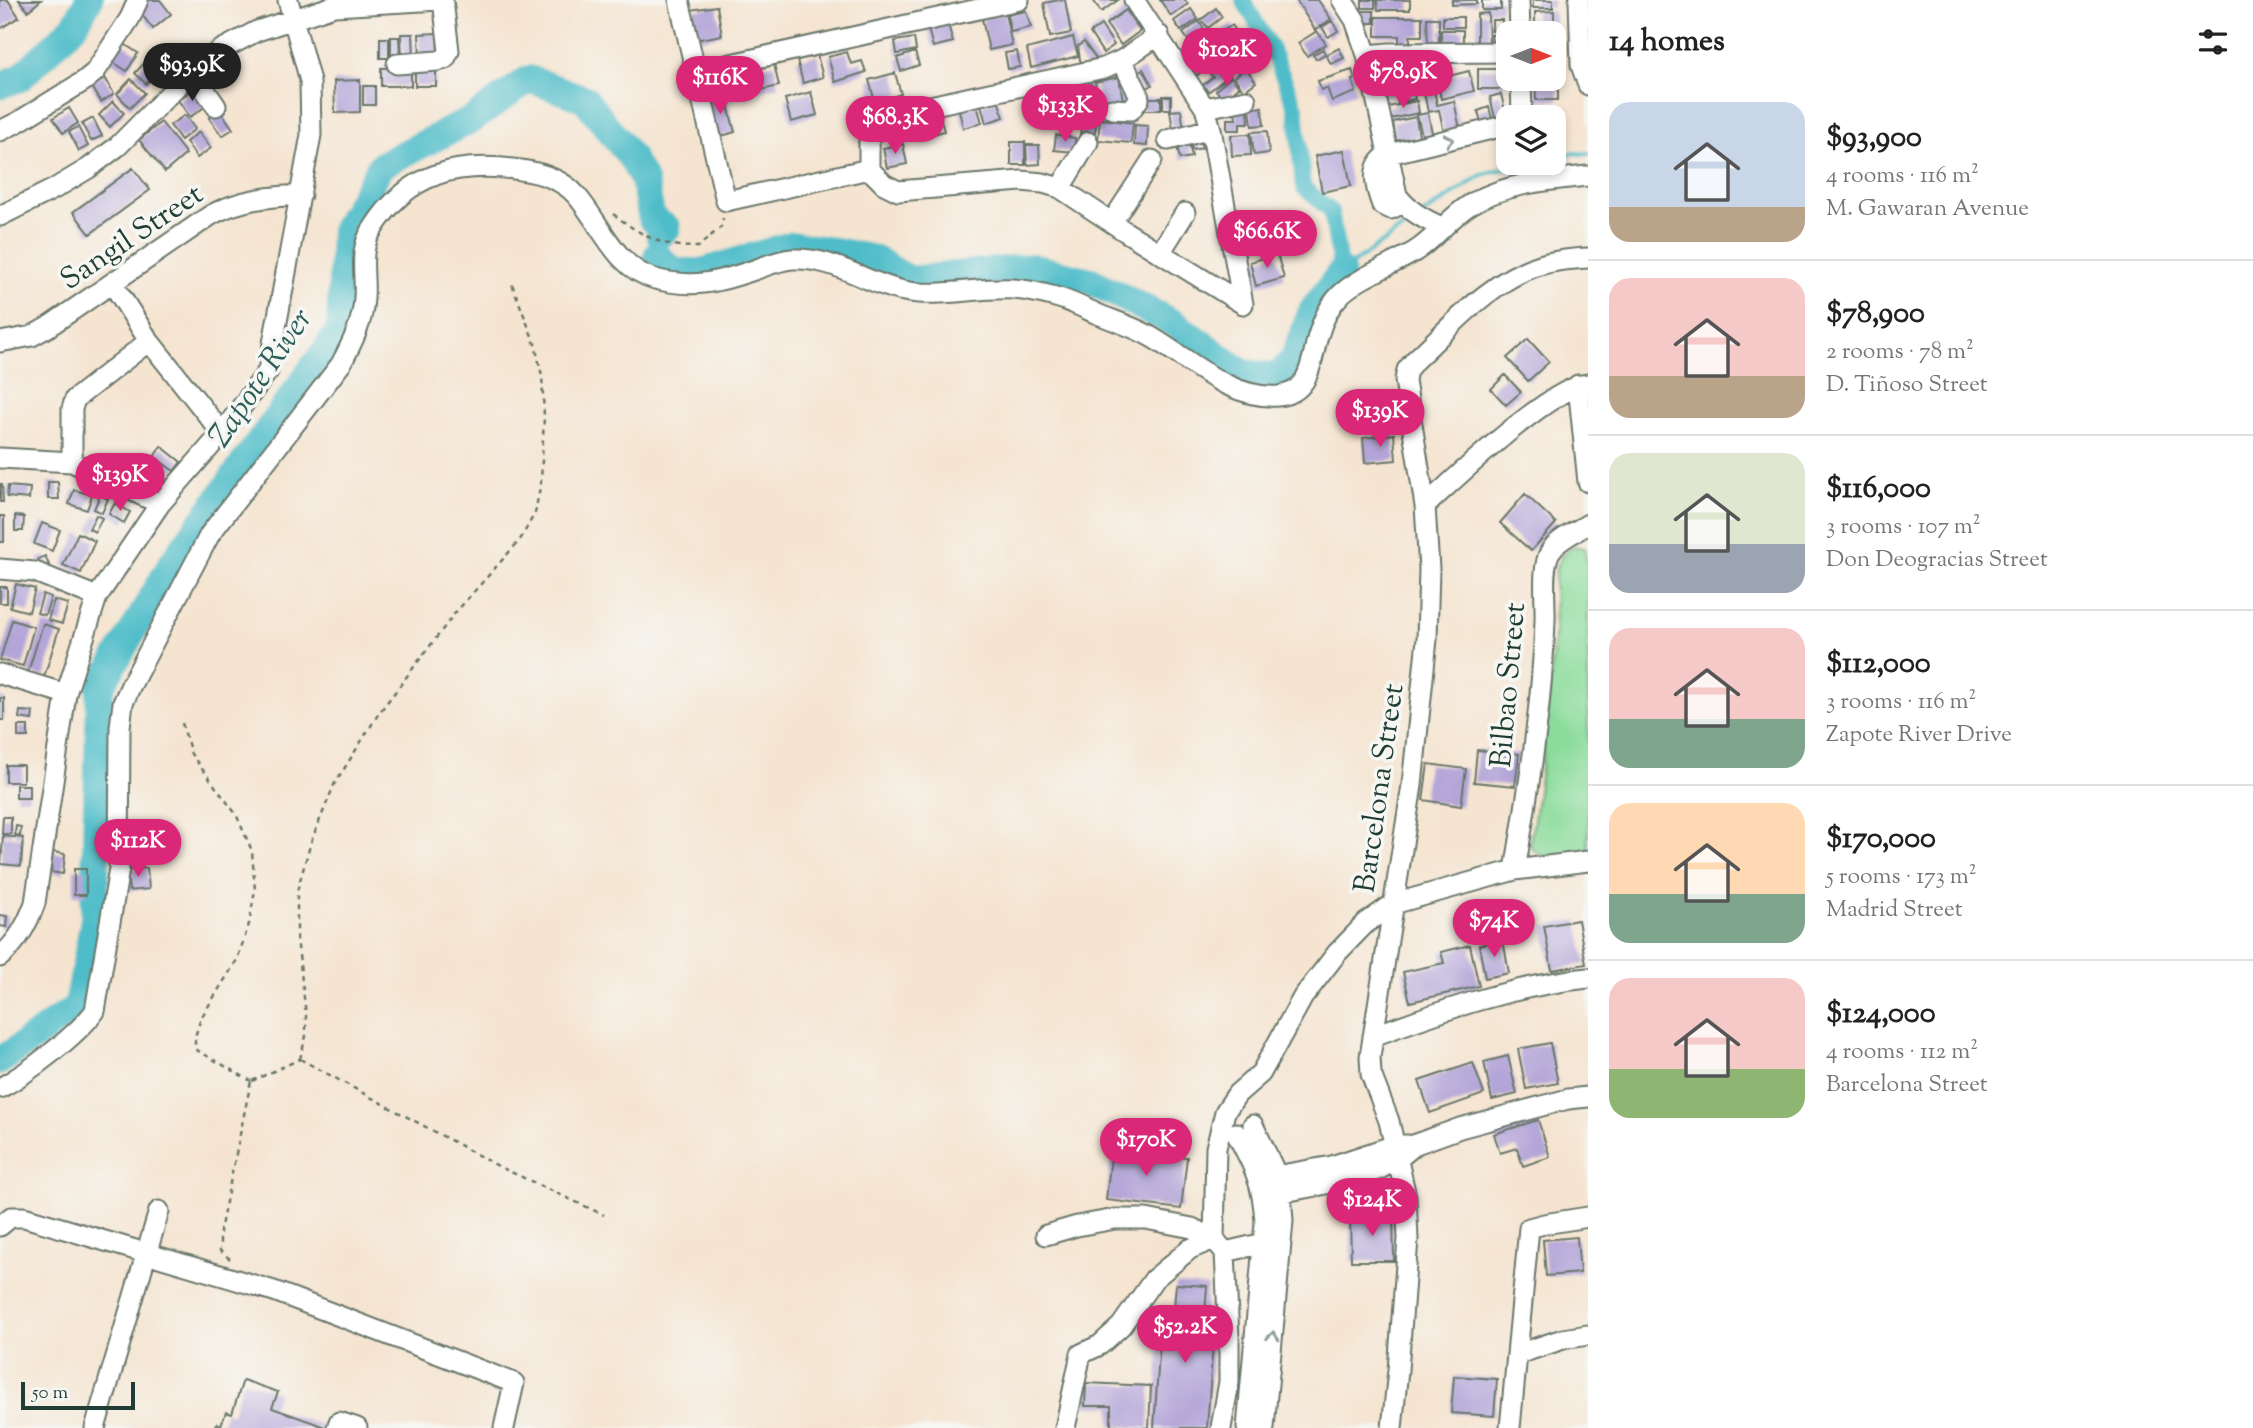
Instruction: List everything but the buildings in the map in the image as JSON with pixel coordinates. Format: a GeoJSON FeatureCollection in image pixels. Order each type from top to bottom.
{"type":"FeatureCollection","features":[{"type":"Feature","properties":{"kind":"street"},"geometry":{"type":"LineString","coordinates":[[0,131],[29,116],[95,72],[130,19],[138,0]]}},
{"type":"Feature","properties":{"kind":"street"},"geometry":{"type":"LineString","coordinates":[[0,216],[54,189],[108,153],[192,71],[221,50],[291,9],[442,0],[449,51],[445,59],[397,64]]}},
{"type":"Feature","properties":{"kind":"street"},"geometry":{"type":"LineString","coordinates":[[679,0],[726,201],[869,169]]}},
{"type":"Feature","properties":{"kind":"street"},"geometry":{"type":"LineString","coordinates":[[695,72],[1019,0]]}},
{"type":"Feature","properties":{"kind":"street"},"geometry":{"type":"LineString","coordinates":[[1134,0],[1159,35],[1205,108],[1243,304],[1060,188],[1021,181],[898,191],[884,184],[869,169],[869,140],[884,116],[1104,68],[1122,60],[1159,35]]}},
{"type":"Feature","properties":{"kind":"street"},"geometry":{"type":"LineString","coordinates":[[1342,0],[1355,20],[1367,55],[1397,195],[1406,206],[1436,225]]}},
{"type":"Feature","properties":{"kind":"street"},"geometry":{"type":"LineString","coordinates":[[1519,0],[1520,21]]}},
{"type":"Feature","properties":{"kind":"street"},"geometry":{"type":"LineString","coordinates":[[1579,0],[1581,65],[1588,85]]}},
{"type":"Feature","properties":{"kind":"street"},"geometry":{"type":"LineString","coordinates":[[0,957],[13,946],[28,925],[35,903],[66,694],[97,597],[160,503],[222,433],[268,371],[311,135],[310,81],[291,9]]}},
{"type":"Feature","properties":{"kind":"street"},"geometry":{"type":"LineString","coordinates":[[1367,55],[1496,52]]}},
{"type":"Feature","properties":{"kind":"street"},"geometry":{"type":"LineString","coordinates":[[1112,109],[1131,110],[1139,99],[1139,93],[1122,60]]}},
{"type":"Feature","properties":{"kind":"street"},"geometry":{"type":"LineString","coordinates":[[192,71],[216,106]]}},
{"type":"Feature","properties":{"kind":"street"},"geometry":{"type":"LineString","coordinates":[[1205,108],[1245,100]]}},
{"type":"Feature","properties":{"kind":"street"},"geometry":{"type":"LineString","coordinates":[[1389,154],[1496,128]]}},
{"type":"Feature","properties":{"kind":"street"},"geometry":{"type":"LineString","coordinates":[[1168,140],[1211,130]]}},
{"type":"Feature","properties":{"kind":"street"},"geometry":{"type":"LineString","coordinates":[[1060,188],[1088,142]]}},
{"type":"Feature","properties":{"kind":"street"},"geometry":{"type":"LineString","coordinates":[[1112,222],[1152,160]]}},
{"type":"Feature","properties":{"kind":"street"},"geometry":{"type":"LineString","coordinates":[[0,1088],[84,1025],[95,1011],[119,869],[120,727],[123,703],[209,534],[341,364],[356,337],[365,300],[363,250],[370,232],[399,195],[429,177],[465,167],[492,166],[537,172],[559,180],[576,195],[624,260],[636,271],[654,279],[707,284],[787,259],[812,259],[836,265],[907,292],[1015,289],[1062,299],[1148,335],[1217,380],[1240,391],[1257,396],[1281,396],[1307,379],[1326,314],[1338,297],[1353,285],[1422,247],[1436,225],[1493,193],[1562,178],[1588,176]]}},
{"type":"Feature","properties":{"kind":"street","name":"Sangil Street"},"geometry":{"type":"LineString","coordinates":[[0,342],[32,336],[224,208],[260,197],[301,195]]}},
{"type":"Feature","properties":{"kind":"street"},"geometry":{"type":"LineString","coordinates":[[1160,253],[1185,213]]}},
{"type":"Feature","properties":{"kind":"street","name":"Barcelona Street"},"geometry":{"type":"LineString","coordinates":[[1392,1428],[1408,1239],[1406,1196],[1389,1121],[1371,1074],[1370,1057],[1412,785],[1427,639],[1429,569],[1425,506],[1405,380],[1407,370],[1415,360],[1475,304],[1500,285],[1539,265],[1588,258]]}},
{"type":"Feature","properties":{"kind":"street"},"geometry":{"type":"LineString","coordinates":[[113,284],[149,341],[222,433]]}},
{"type":"Feature","properties":{"kind":"street"},"geometry":{"type":"LineString","coordinates":[[72,462],[72,409],[75,399],[149,341]]}},
{"type":"Feature","properties":{"kind":"street"},"geometry":{"type":"LineString","coordinates":[[1425,506],[1558,394],[1583,385],[1588,482]]}},
{"type":"Feature","properties":{"kind":"street"},"geometry":{"type":"LineString","coordinates":[[0,457],[72,462],[160,503]]}},
{"type":"Feature","properties":{"kind":"street","name":"Bilbao Street"},"geometry":{"type":"LineString","coordinates":[[1515,870],[1539,702],[1546,563],[1549,553],[1556,545],[1588,524]]}},
{"type":"Feature","properties":{"kind":"street"},"geometry":{"type":"LineString","coordinates":[[0,569],[35,572],[97,597]]}},
{"type":"Feature","properties":{"kind":"street"},"geometry":{"type":"LineString","coordinates":[[0,674],[66,694]]}},
{"type":"Feature","properties":{"kind":"street"},"geometry":{"type":"LineString","coordinates":[[1221,1428],[1229,1382],[1229,1339],[1219,1245],[1216,1148],[1225,1112],[1237,1094],[1261,1073],[1303,997],[1337,953],[1366,923],[1393,904],[1515,870],[1588,861]]}},
{"type":"Feature","properties":{"kind":"street"},"geometry":{"type":"LineString","coordinates":[[1373,1036],[1430,1014],[1517,989],[1588,978]]}},
{"type":"Feature","properties":{"kind":"street"},"geometry":{"type":"LineString","coordinates":[[1270,1186],[1368,1173],[1378,1170],[1397,1152],[1460,1128],[1567,1099],[1588,1097]]}},
{"type":"Feature","properties":{"kind":"street"},"geometry":{"type":"LineString","coordinates":[[1245,1129],[1283,1221],[1264,1428]]}},
{"type":"Feature","properties":{"kind":"street"},"geometry":{"type":"LineString","coordinates":[[1247,1428],[1270,1186]]}},
{"type":"Feature","properties":{"kind":"street"},"geometry":{"type":"LineString","coordinates":[[95,1428],[159,1210]]}},
{"type":"Feature","properties":{"kind":"street"},"geometry":{"type":"LineString","coordinates":[[0,1226],[8,1218],[20,1216],[274,1291],[514,1383],[503,1428]]}},
{"type":"Feature","properties":{"kind":"street"},"geometry":{"type":"LineString","coordinates":[[1510,1428],[1529,1228],[1588,1217]]}},
{"type":"Feature","properties":{"kind":"street"},"geometry":{"type":"LineString","coordinates":[[1046,1235],[1115,1219],[1146,1219],[1192,1228],[1219,1245]]}},
{"type":"Feature","properties":{"kind":"street"},"geometry":{"type":"LineString","coordinates":[[1065,1428],[1081,1354],[1100,1345],[1121,1326],[1154,1279],[1190,1249],[1264,1243]]}},
{"type":"Feature","properties":{"kind":"street"},"geometry":{"type":"LineString","coordinates":[[1518,1354],[1563,1339],[1588,1335]]}},
{"type":"Feature","properties":{"kind":"street"},"geometry":{"type":"LineString","coordinates":[[337,1428],[339,1422],[357,1428]]}},
{"type":"Feature","properties":{"kind":"path"},"geometry":{"type":"LineString","coordinates":[[610,212],[642,235],[675,247],[698,247],[722,226],[726,201]]}},
{"type":"Feature","properties":{"kind":"path"},"geometry":{"type":"LineString","coordinates":[[300,1059],[306,1036],[306,1014],[298,938],[297,891],[311,842],[334,785],[379,713],[455,613],[520,540],[535,513],[541,482],[544,416],[542,376],[535,344],[512,284]]}},
{"type":"Feature","properties":{"kind":"path"},"geometry":{"type":"LineString","coordinates":[[182,723],[191,754],[236,814],[252,852],[255,890],[249,924],[237,960],[201,1017],[195,1037],[195,1049],[251,1081]]}},
{"type":"Feature","properties":{"kind":"path"},"geometry":{"type":"LineString","coordinates":[[251,1081],[300,1059]]}},
{"type":"Feature","properties":{"kind":"path"},"geometry":{"type":"LineString","coordinates":[[300,1059],[498,1166],[604,1215]]}},
{"type":"Feature","properties":{"kind":"path"},"geometry":{"type":"LineString","coordinates":[[231,1259],[220,1251],[220,1231],[251,1081]]}},
{"type":"Feature","properties":{"kind":"green space"},"geometry":{"type":"Polygon","coordinates":[[[1575,546],[1584,548],[1588,567],[1588,851],[1547,856],[1539,854],[1530,843],[1549,691],[1557,565],[1567,551],[1575,546]]]}},
{"type":"Feature","properties":{"kind":"waterway"},"geometry":{"type":"LineString","coordinates":[[0,85],[20,78],[74,26],[89,0]]}},
{"type":"Feature","properties":{"kind":"waterway"},"geometry":{"type":"LineString","coordinates":[[1243,0],[1272,50],[1296,108],[1303,187],[1331,211],[1341,272]]}},
{"type":"Feature","properties":{"kind":"waterway","name":"Zapote River"},"geometry":{"type":"LineString","coordinates":[[0,1061],[78,1006],[94,920],[100,688],[172,563],[340,330],[344,231],[381,165],[473,119],[529,79],[585,99],[630,156],[644,181],[652,219],[667,228],[660,235]]}},
{"type":"Feature","properties":{"kind":"waterway","name":"Zapote River"},"geometry":{"type":"LineString","coordinates":[[1566,154],[1588,154]]}},
{"type":"Feature","properties":{"kind":"waterway","name":"Zapote River"},"geometry":{"type":"LineString","coordinates":[[1425,213],[1483,174],[1496,171]]}},
{"type":"Feature","properties":{"kind":"waterway","name":"Zapote River"},"geometry":{"type":"LineString","coordinates":[[1341,272],[1414,220]]}},
{"type":"Feature","properties":{"kind":"waterway","name":"Zapote River"},"geometry":{"type":"LineString","coordinates":[[657,256],[675,272],[702,272],[791,245],[875,259],[909,280],[1033,267],[1091,281],[1175,324],[1243,373],[1277,377],[1293,360],[1312,311],[1341,272]]}}]}
